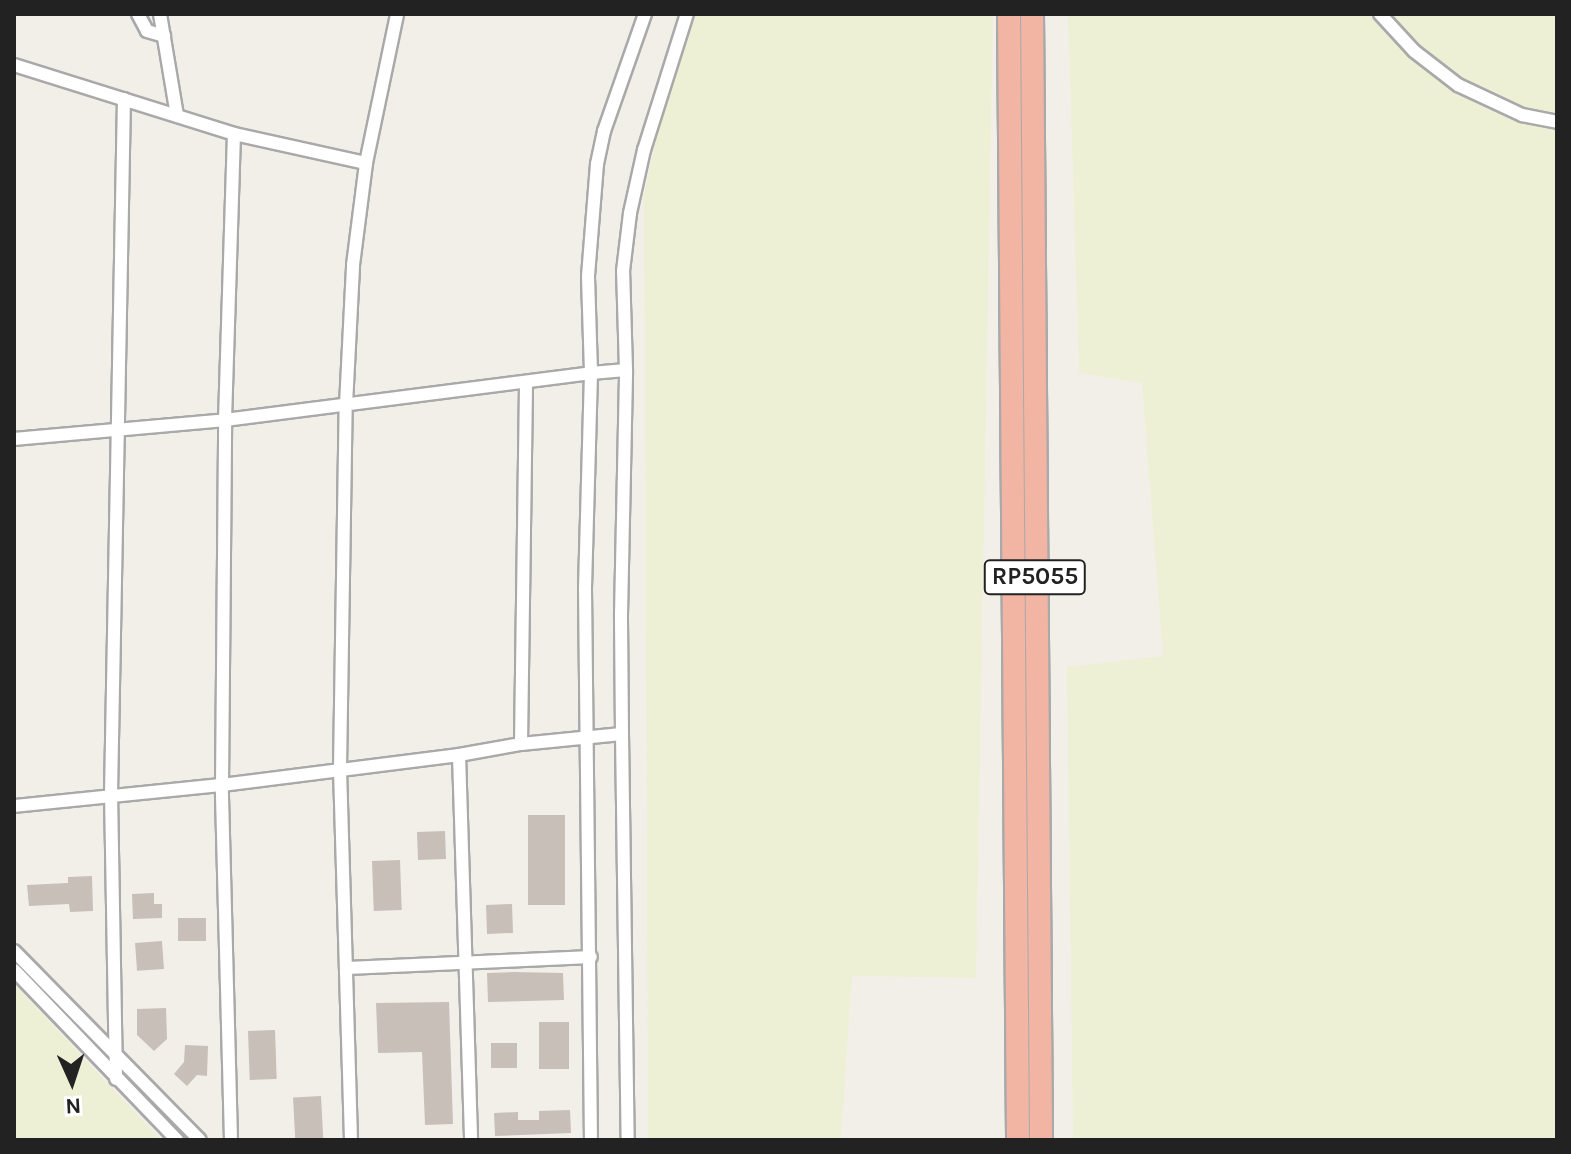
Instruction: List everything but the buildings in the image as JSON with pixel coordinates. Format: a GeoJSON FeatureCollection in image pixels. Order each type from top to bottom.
{"type":"FeatureCollection","features":[{"type":"Feature","properties":{"kind":"highway","name":"RP5055"},"geometry":{"type":"LineString","coordinates":[[1009,14],[1018,1140]]}},
{"type":"Feature","properties":{"kind":"highway","name":"RP5055"},"geometry":{"type":"LineString","coordinates":[[1032,14],[1041,1140]]}},
{"type":"Feature","properties":{"kind":"street"},"geometry":{"type":"LineString","coordinates":[[138,14],[147,31],[164,36]]}},
{"type":"Feature","properties":{"kind":"street"},"geometry":{"type":"LineString","coordinates":[[160,14],[177,116]]}},
{"type":"Feature","properties":{"kind":"street"},"geometry":{"type":"LineString","coordinates":[[351,1140],[340,768],[346,405],[353,265],[366,163],[397,14]]}},
{"type":"Feature","properties":{"kind":"street"},"geometry":{"type":"LineString","coordinates":[[591,1140],[585,589],[591,373],[588,277],[593,195],[604,131],[645,14]]}},
{"type":"Feature","properties":{"kind":"street"},"geometry":{"type":"LineString","coordinates":[[628,1140],[621,614],[626,370],[623,271],[630,213],[644,150],[687,14]]}},
{"type":"Feature","properties":{"kind":"street"},"geometry":{"type":"LineString","coordinates":[[1380,14],[1414,51],[1458,85],[1494,105],[1557,122]]}},
{"type":"Feature","properties":{"kind":"street"},"geometry":{"type":"LineString","coordinates":[[14,65],[234,134],[366,163]]}},
{"type":"Feature","properties":{"kind":"street"},"geometry":{"type":"LineString","coordinates":[[116,1079],[111,794],[115,431],[124,99]]}},
{"type":"Feature","properties":{"kind":"street"},"geometry":{"type":"LineString","coordinates":[[231,1140],[222,785],[225,420],[234,134]]}},
{"type":"Feature","properties":{"kind":"street"},"geometry":{"type":"LineString","coordinates":[[14,439],[225,420],[626,370]]}},
{"type":"Feature","properties":{"kind":"street"},"geometry":{"type":"LineString","coordinates":[[521,744],[526,383]]}},
{"type":"Feature","properties":{"kind":"street"},"geometry":{"type":"LineString","coordinates":[[14,806],[222,785],[459,755],[521,744],[622,734]]}},
{"type":"Feature","properties":{"kind":"street"},"geometry":{"type":"LineString","coordinates":[[459,755],[471,1140]]}},
{"type":"Feature","properties":{"kind":"street"},"geometry":{"type":"LineString","coordinates":[[14,951],[200,1140]]}},
{"type":"Feature","properties":{"kind":"street"},"geometry":{"type":"LineString","coordinates":[[348,968],[591,957]]}},
{"type":"Feature","properties":{"kind":"street"},"geometry":{"type":"LineString","coordinates":[[14,970],[177,1140]]}},
{"type":"Feature","properties":{"kind":"green space"},"geometry":{"type":"Polygon","coordinates":[[[683,14],[993,14],[976,978],[852,976],[841,1140],[648,1140],[644,195],[683,14]]]}},
{"type":"Feature","properties":{"kind":"green space"},"geometry":{"type":"Polygon","coordinates":[[[1068,14],[1557,14],[1557,1140],[1073,1140],[1067,667],[1163,656],[1142,383],[1079,373],[1068,14]]]}},
{"type":"Feature","properties":{"kind":"green space"},"geometry":{"type":"Polygon","coordinates":[[[14,984],[161,1140],[14,1140],[14,984]]]}}]}
